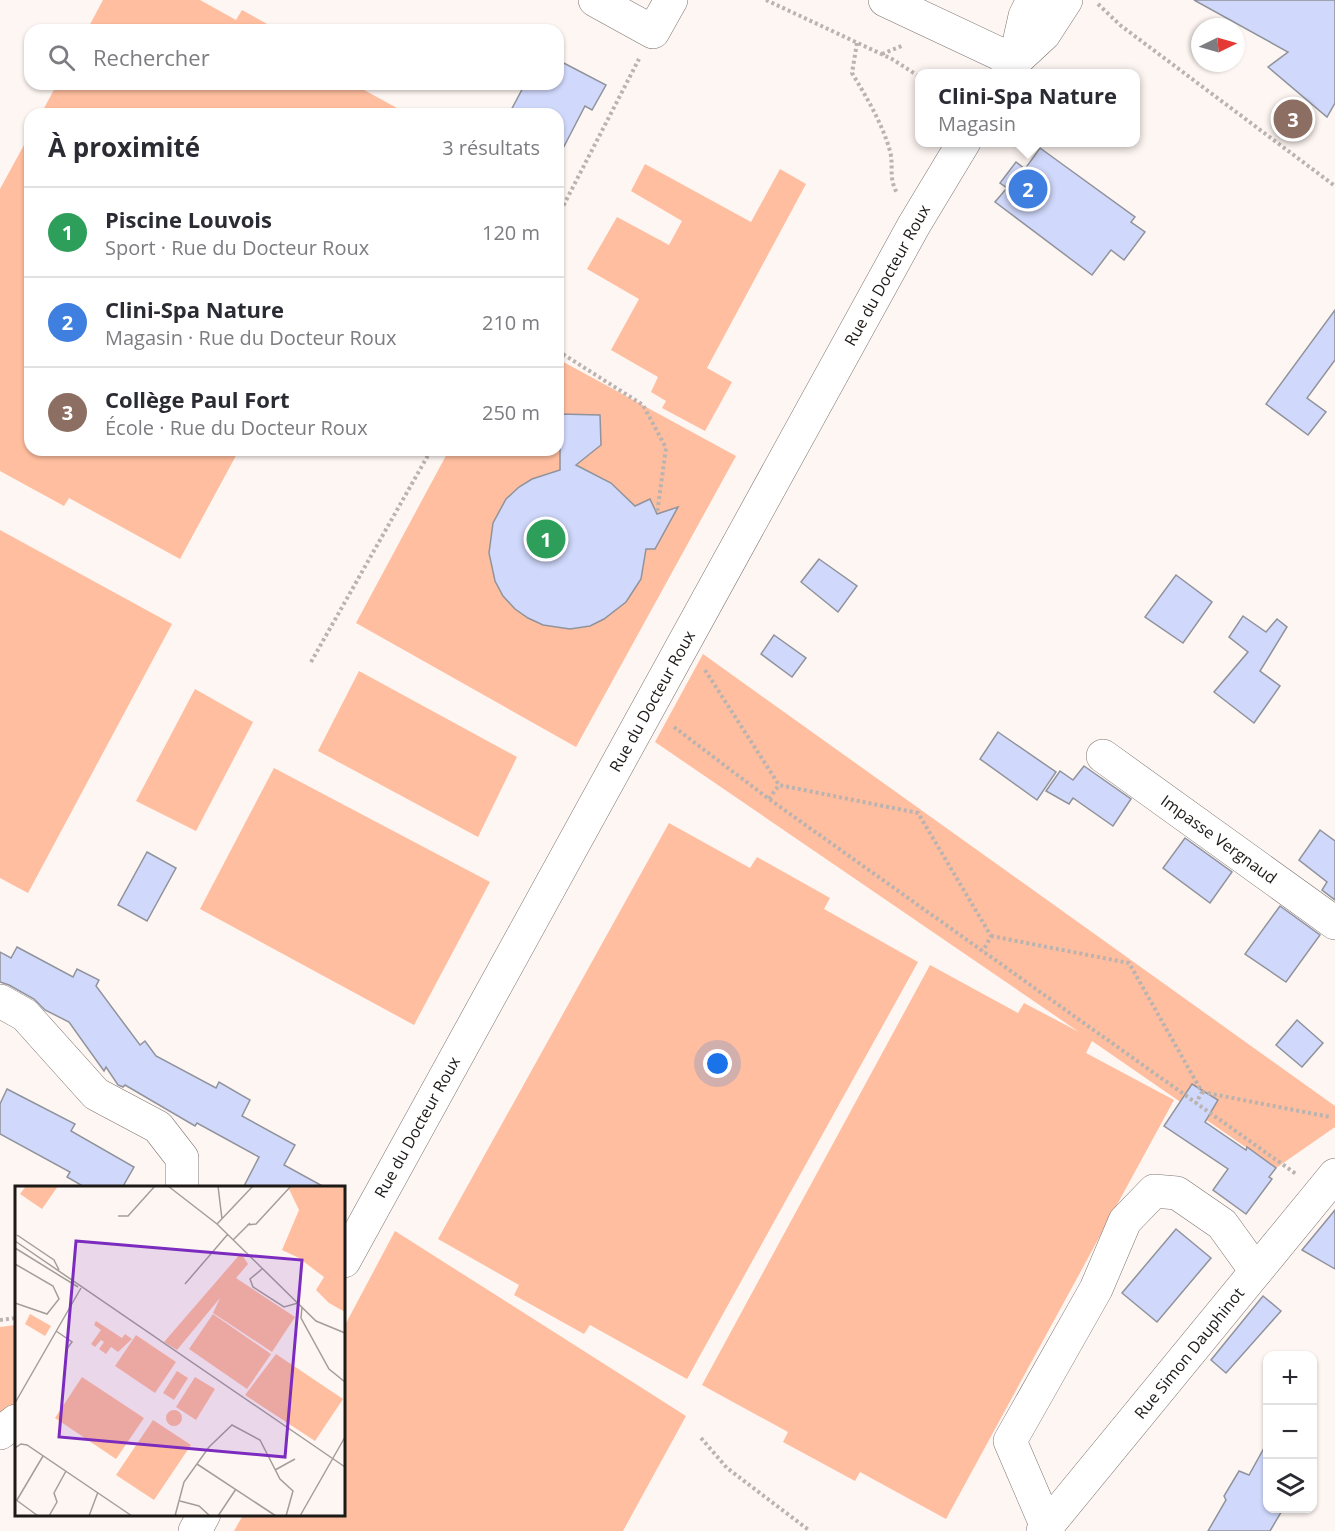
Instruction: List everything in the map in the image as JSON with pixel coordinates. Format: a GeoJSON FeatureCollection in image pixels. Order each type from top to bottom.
{"type":"FeatureCollection","features":[{"type":"Feature","properties":{"kind":"street"},"geometry":{"type":"LineString","coordinates":[[595,0],[653,32],[671,0]]}},
{"type":"Feature","properties":{"kind":"street"},"geometry":{"type":"LineString","coordinates":[[885,0],[1012,67]]}},
{"type":"Feature","properties":{"kind":"street"},"geometry":{"type":"LineString","coordinates":[[1012,67],[1026,16],[1033,0]]}},
{"type":"Feature","properties":{"kind":"street"},"geometry":{"type":"LineString","coordinates":[[1012,67],[1044,34],[1066,0]]}},
{"type":"Feature","properties":{"kind":"street","name":"Rue du Docteur Roux"},"geometry":{"type":"LineString","coordinates":[[345,1259],[914,225],[961,147]]}},
{"type":"Feature","properties":{"kind":"street","name":"Impasse Vergnaud"},"geometry":{"type":"LineString","coordinates":[[1103,756],[1335,923]]}},
{"type":"Feature","properties":{"kind":"street"},"geometry":{"type":"LineString","coordinates":[[0,1001],[25,1015],[96,1094],[158,1127],[182,1158],[182,1186]]}},
{"type":"Feature","properties":{"kind":"street","name":"Rue Simon Dauphinot"},"geometry":{"type":"LineString","coordinates":[[1045,1529],[1328,1184]]}},
{"type":"Feature","properties":{"kind":"street"},"geometry":{"type":"LineString","coordinates":[[1045,1529],[1010,1441],[1096,1289],[1125,1221],[1154,1191],[1177,1193],[1222,1224],[1256,1271]]}},
{"type":"Feature","properties":{"kind":"street"},"geometry":{"type":"LineString","coordinates":[[0,1433],[15,1422]]}},
{"type":"Feature","properties":{"kind":"street"},"geometry":{"type":"LineString","coordinates":[[195,1531],[203,1516]]}},
{"type":"Feature","properties":{"kind":"path"},"geometry":{"type":"LineString","coordinates":[[766,0],[892,59],[915,73]]}},
{"type":"Feature","properties":{"kind":"path"},"geometry":{"type":"LineString","coordinates":[[1094,0],[1120,25],[1335,186]]}},
{"type":"Feature","properties":{"kind":"path"},"geometry":{"type":"LineString","coordinates":[[564,204],[653,32]]}},
{"type":"Feature","properties":{"kind":"path"},"geometry":{"type":"LineString","coordinates":[[857,43],[852,73],[873,107],[891,153],[891,182],[914,225]]}},
{"type":"Feature","properties":{"kind":"path"},"geometry":{"type":"LineString","coordinates":[[564,355],[643,405],[666,448],[657,514]]}},
{"type":"Feature","properties":{"kind":"path"},"geometry":{"type":"LineString","coordinates":[[311,662],[428,456]]}},
{"type":"Feature","properties":{"kind":"path"},"geometry":{"type":"LineString","coordinates":[[705,670],[779,785],[918,813],[991,936],[1129,963],[1202,1092],[1330,1117]]}},
{"type":"Feature","properties":{"kind":"path"},"geometry":{"type":"LineString","coordinates":[[648,707],[769,799],[1196,1103],[1328,1184]]}},
{"type":"Feature","properties":{"kind":"path"},"geometry":{"type":"LineString","coordinates":[[769,799],[779,785]]}},
{"type":"Feature","properties":{"kind":"path"},"geometry":{"type":"LineString","coordinates":[[983,951],[991,936]]}},
{"type":"Feature","properties":{"kind":"path"},"geometry":{"type":"LineString","coordinates":[[1196,1103],[1202,1092]]}},
{"type":"Feature","properties":{"kind":"path"},"geometry":{"type":"LineString","coordinates":[[0,1320],[15,1318]]}},
{"type":"Feature","properties":{"kind":"path"},"geometry":{"type":"LineString","coordinates":[[700,1438],[727,1468],[810,1531]]}},
{"type":"Feature","properties":{"kind":"shaded area"},"geometry":{"type":"Polygon","coordinates":[[[103,0],[200,0],[236,20],[242,10],[267,24],[90,24],[103,0]]]}},
{"type":"Feature","properties":{"kind":"shaded area"},"geometry":{"type":"Polygon","coordinates":[[[54,90],[364,90],[397,108],[44,108],[54,90]]]}},
{"type":"Feature","properties":{"kind":"shaded area"},"geometry":{"type":"Polygon","coordinates":[[[24,145],[24,456],[236,456],[180,559],[69,498],[64,506],[0,471],[0,189],[24,145]]]}},
{"type":"Feature","properties":{"kind":"shaded area"},"geometry":{"type":"Polygon","coordinates":[[[645,164],[751,222],[780,169],[806,184],[707,368],[732,382],[705,431],[662,408],[666,401],[651,392],[658,377],[611,350],[639,299],[587,269],[617,217],[669,245],[682,221],[631,191],[645,164]]]}},
{"type":"Feature","properties":{"kind":"shaded area"},"geometry":{"type":"Polygon","coordinates":[[[564,362],[736,456],[576,747],[356,623],[446,456],[564,456],[564,362]]]}},
{"type":"Feature","properties":{"kind":"shaded area"},"geometry":{"type":"Polygon","coordinates":[[[0,530],[172,624],[28,893],[0,878],[0,530]]]}},
{"type":"Feature","properties":{"kind":"shaded area"},"geometry":{"type":"Polygon","coordinates":[[[703,654],[1335,1106],[1335,1127],[1276,1168],[1092,1041],[1086,1053],[1174,1100],[946,1519],[860,1472],[855,1481],[783,1442],[788,1432],[702,1385],[930,965],[1018,1013],[1024,1003],[1079,1032],[655,742],[703,654]]]}},
{"type":"Feature","properties":{"kind":"shaded area"},"geometry":{"type":"Polygon","coordinates":[[[359,671],[517,757],[478,837],[318,751],[359,671]]]}},
{"type":"Feature","properties":{"kind":"shaded area"},"geometry":{"type":"Polygon","coordinates":[[[195,689],[253,722],[196,831],[136,801],[195,689]]]}},
{"type":"Feature","properties":{"kind":"shaded area"},"geometry":{"type":"Polygon","coordinates":[[[274,768],[490,882],[414,1025],[200,909],[274,768]]]}},
{"type":"Feature","properties":{"kind":"shaded area"},"geometry":{"type":"Polygon","coordinates":[[[669,823],[750,868],[757,857],[830,898],[824,909],[918,962],[687,1379],[590,1325],[584,1334],[514,1295],[519,1285],[438,1239],[669,823]]]}},
{"type":"Feature","properties":{"kind":"shaded area"},"geometry":{"type":"Polygon","coordinates":[[[395,1231],[686,1416],[623,1531],[234,1531],[242,1516],[345,1516],[345,1325],[395,1231]]]}},
{"type":"Feature","properties":{"kind":"shaded area"},"geometry":{"type":"Polygon","coordinates":[[[15,1325],[15,1403],[0,1412],[0,1327],[15,1325]]]}},
{"type":"Feature","properties":{"kind":"building"},"geometry":{"type":"Polygon","coordinates":[[[1194,0],[1335,0],[1335,103],[1327,117],[1268,67],[1288,52],[1245,28],[1245,18],[1227,18],[1194,0]]]}},
{"type":"Feature","properties":{"kind":"building"},"geometry":{"type":"Polygon","coordinates":[[[564,63],[606,85],[592,110],[585,106],[564,146],[564,108],[512,108],[522,90],[564,90],[564,63]]]}},
{"type":"Feature","properties":{"kind":"building"},"geometry":{"type":"Polygon","coordinates":[[[1040,148],[1135,217],[1131,222],[1145,232],[1124,260],[1111,250],[1092,275],[995,202],[1007,188],[1000,183],[1016,162],[1025,169],[1040,148]]]}},
{"type":"Feature","properties":{"kind":"building"},"geometry":{"type":"Polygon","coordinates":[[[1335,310],[1335,360],[1307,398],[1326,412],[1308,435],[1266,404],[1335,310]]]}},
{"type":"Feature","properties":{"kind":"building"},"geometry":{"type":"Polygon","coordinates":[[[564,414],[600,415],[601,445],[576,465],[611,483],[635,506],[650,499],[657,514],[678,507],[655,549],[646,549],[641,579],[626,602],[604,619],[590,626],[570,629],[543,625],[515,609],[503,596],[495,581],[489,553],[493,523],[506,499],[532,479],[560,470],[560,456],[564,456],[564,414]]]}},
{"type":"Feature","properties":{"kind":"building"},"geometry":{"type":"Polygon","coordinates":[[[819,559],[857,586],[838,612],[801,582],[819,559]]]}},
{"type":"Feature","properties":{"kind":"building"},"geometry":{"type":"Polygon","coordinates":[[[1176,575],[1212,602],[1183,643],[1145,617],[1176,575]]]}},
{"type":"Feature","properties":{"kind":"building"},"geometry":{"type":"Polygon","coordinates":[[[1243,616],[1266,632],[1277,619],[1287,627],[1260,671],[1280,686],[1254,723],[1214,692],[1248,652],[1229,637],[1243,616]]]}},
{"type":"Feature","properties":{"kind":"building"},"geometry":{"type":"Polygon","coordinates":[[[774,635],[806,658],[792,677],[761,654],[774,635]]]}},
{"type":"Feature","properties":{"kind":"building"},"geometry":{"type":"Polygon","coordinates":[[[998,732],[1056,772],[1037,800],[980,759],[998,732]]]}},
{"type":"Feature","properties":{"kind":"building"},"geometry":{"type":"Polygon","coordinates":[[[1084,766],[1131,799],[1113,826],[1073,798],[1069,804],[1046,791],[1060,771],[1073,780],[1084,766]]]}},
{"type":"Feature","properties":{"kind":"building"},"geometry":{"type":"Polygon","coordinates":[[[1320,830],[1335,841],[1335,900],[1322,890],[1327,882],[1299,860],[1320,830]]]}},
{"type":"Feature","properties":{"kind":"building"},"geometry":{"type":"Polygon","coordinates":[[[1185,838],[1232,872],[1210,903],[1163,868],[1185,838]]]}},
{"type":"Feature","properties":{"kind":"building"},"geometry":{"type":"Polygon","coordinates":[[[147,852],[176,868],[147,921],[118,905],[147,852]]]}},
{"type":"Feature","properties":{"kind":"building"},"geometry":{"type":"Polygon","coordinates":[[[1280,906],[1320,935],[1286,982],[1245,954],[1280,906]]]}},
{"type":"Feature","properties":{"kind":"building"},"geometry":{"type":"Polygon","coordinates":[[[17,947],[73,977],[77,969],[99,980],[96,986],[140,1045],[145,1041],[156,1056],[216,1088],[219,1082],[250,1100],[242,1116],[295,1145],[284,1165],[322,1186],[244,1186],[259,1157],[197,1123],[195,1126],[125,1085],[123,1087],[118,1085],[106,1067],[104,1071],[69,1022],[45,1010],[34,999],[0,982],[0,952],[11,958],[17,947]]]}},
{"type":"Feature","properties":{"kind":"building"},"geometry":{"type":"Polygon","coordinates":[[[1297,1020],[1323,1043],[1302,1067],[1276,1045],[1297,1020]]]}},
{"type":"Feature","properties":{"kind":"building"},"geometry":{"type":"Polygon","coordinates":[[[1192,1084],[1218,1100],[1205,1122],[1246,1150],[1247,1147],[1276,1168],[1269,1177],[1272,1179],[1246,1214],[1213,1190],[1228,1169],[1164,1126],[1192,1084]]]}},
{"type":"Feature","properties":{"kind":"building"},"geometry":{"type":"Polygon","coordinates":[[[7,1089],[75,1124],[71,1131],[134,1167],[123,1186],[83,1186],[67,1177],[70,1172],[0,1134],[0,1104],[7,1089]]]}},
{"type":"Feature","properties":{"kind":"building"},"geometry":{"type":"Polygon","coordinates":[[[1335,1210],[1335,1269],[1302,1250],[1335,1210]]]}},
{"type":"Feature","properties":{"kind":"building"},"geometry":{"type":"Polygon","coordinates":[[[1176,1229],[1211,1258],[1157,1322],[1122,1293],[1176,1229]]]}},
{"type":"Feature","properties":{"kind":"building"},"geometry":{"type":"Polygon","coordinates":[[[1263,1296],[1281,1311],[1226,1373],[1211,1360],[1263,1296]]]}},
{"type":"Feature","properties":{"kind":"building"},"geometry":{"type":"Polygon","coordinates":[[[1263,1450],[1263,1513],[1281,1513],[1270,1531],[1208,1531],[1226,1500],[1224,1496],[1239,1471],[1249,1475],[1263,1450]]]}},
{"type":"Feature","properties":{"kind":"place","name":"Collège Paul Fort"},"geometry":{"type":"Point","coordinates":[1293,119]}},
{"type":"Feature","properties":{"kind":"place","name":"Clini-Spa Nature"},"geometry":{"type":"Point","coordinates":[1028,189]}},
{"type":"Feature","properties":{"kind":"place","name":"Piscine Louvois"},"geometry":{"type":"Point","coordinates":[546,539]}}]}
